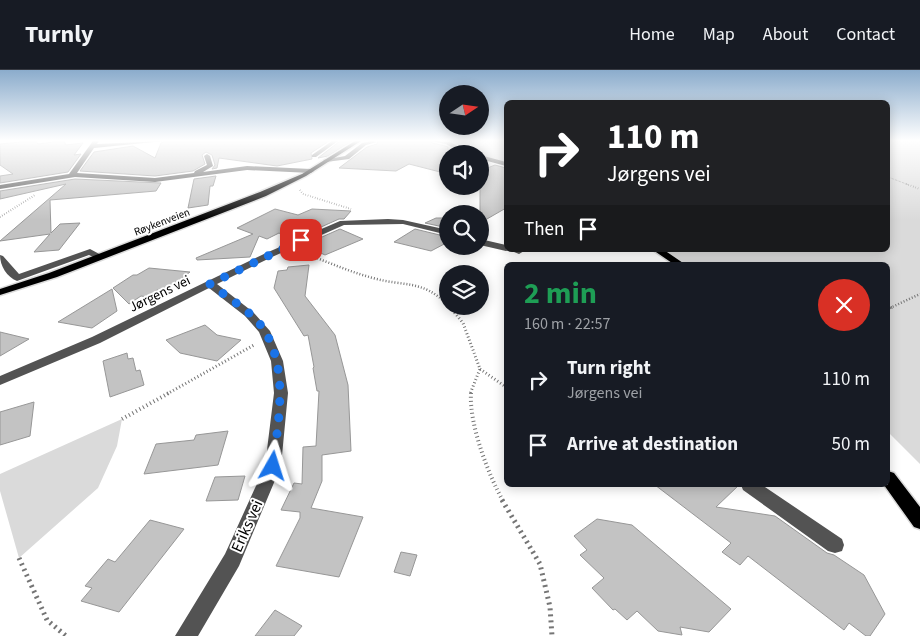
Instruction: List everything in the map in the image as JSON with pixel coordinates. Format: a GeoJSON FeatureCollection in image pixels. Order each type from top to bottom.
{"type":"FeatureCollection","features":[{"type":"Feature","properties":{"kind":"main road","name":"Røykenveien"},"geometry":{"type":"LineString","coordinates":[[0,292],[100,257],[250,200],[316,167]]}},
{"type":"Feature","properties":{"kind":"main road"},"geometry":{"type":"LineString","coordinates":[[661,252],[676,262]]}},
{"type":"Feature","properties":{"kind":"main road"},"geometry":{"type":"LineString","coordinates":[[890,481],[920,521]]}},
{"type":"Feature","properties":{"kind":"street"},"geometry":{"type":"LineString","coordinates":[[74,176],[72,173],[76,167]]}},
{"type":"Feature","properties":{"kind":"street"},"geometry":{"type":"LineString","coordinates":[[155,180],[208,167]]}},
{"type":"Feature","properties":{"kind":"street"},"geometry":{"type":"LineString","coordinates":[[0,187],[74,176],[155,180],[247,168],[311,171]]}},
{"type":"Feature","properties":{"kind":"street","name":"Jørgens vei"},"geometry":{"type":"LineString","coordinates":[[0,381],[96,340],[286,247],[343,223],[358,221],[403,222],[439,231]]}},
{"type":"Feature","properties":{"kind":"street"},"geometry":{"type":"LineString","coordinates":[[489,244],[504,248]]}},
{"type":"Feature","properties":{"kind":"street"},"geometry":{"type":"LineString","coordinates":[[0,258],[17,278],[90,252],[100,257]]}},
{"type":"Feature","properties":{"kind":"street","name":"Eriks vei"},"geometry":{"type":"LineString","coordinates":[[186,636],[232,560],[273,466],[281,393],[277,362],[264,331],[249,314],[210,284]]}},
{"type":"Feature","properties":{"kind":"street"},"geometry":{"type":"LineString","coordinates":[[751,487],[835,545]]}},
{"type":"Feature","properties":{"kind":"path"},"geometry":{"type":"LineString","coordinates":[[0,217],[62,178]]}},
{"type":"Feature","properties":{"kind":"path"},"geometry":{"type":"LineString","coordinates":[[890,178],[920,188]]}},
{"type":"Feature","properties":{"kind":"path"},"geometry":{"type":"LineString","coordinates":[[304,185],[300,192],[353,210],[358,214],[358,221]]}},
{"type":"Feature","properties":{"kind":"path"},"geometry":{"type":"LineString","coordinates":[[286,247],[381,281],[407,282],[426,287],[439,298]]}},
{"type":"Feature","properties":{"kind":"path"},"geometry":{"type":"LineString","coordinates":[[890,308],[920,294]]}},
{"type":"Feature","properties":{"kind":"path"},"geometry":{"type":"LineString","coordinates":[[456,315],[463,323],[480,369],[504,385]]}},
{"type":"Feature","properties":{"kind":"path"},"geometry":{"type":"LineString","coordinates":[[122,419],[267,337]]}},
{"type":"Feature","properties":{"kind":"path"},"geometry":{"type":"LineString","coordinates":[[480,369],[470,394],[478,439],[491,479],[519,531],[540,564],[550,607],[552,636]]}},
{"type":"Feature","properties":{"kind":"path"},"geometry":{"type":"LineString","coordinates":[[20,558],[47,620],[66,636]]}},
{"type":"Feature","properties":{"kind":"shaded area"},"geometry":{"type":"Polygon","coordinates":[[[890,167],[920,167],[920,464],[890,434],[890,262],[681,262],[665,252],[890,252],[890,167]]]}},
{"type":"Feature","properties":{"kind":"shaded area"},"geometry":{"type":"Polygon","coordinates":[[[122,419],[117,446],[98,488],[19,558],[0,491],[0,474],[122,419]]]}},
{"type":"Feature","properties":{"kind":"building"},"geometry":{"type":"Polygon","coordinates":[[[3,167],[71,167],[68,172],[0,183],[0,176],[13,174],[3,167]]]}},
{"type":"Feature","properties":{"kind":"building"},"geometry":{"type":"Polygon","coordinates":[[[83,167],[199,167],[193,171],[155,176],[80,171],[83,167]]]}},
{"type":"Feature","properties":{"kind":"building"},"geometry":{"type":"Polygon","coordinates":[[[403,167],[396,171],[339,168],[403,167]]]}},
{"type":"Feature","properties":{"kind":"building"},"geometry":{"type":"Polygon","coordinates":[[[422,167],[439,167],[439,172],[422,167]]]}},
{"type":"Feature","properties":{"kind":"building"},"geometry":{"type":"Polygon","coordinates":[[[489,167],[504,167],[504,209],[489,218],[489,205],[480,205],[480,195],[489,195],[489,167]]]}},
{"type":"Feature","properties":{"kind":"building"},"geometry":{"type":"Polygon","coordinates":[[[216,176],[213,186],[210,186],[208,205],[188,208],[194,179],[216,176]]]}},
{"type":"Feature","properties":{"kind":"building"},"geometry":{"type":"Polygon","coordinates":[[[75,179],[161,183],[156,191],[50,200],[51,233],[60,224],[80,223],[59,250],[34,252],[50,234],[0,241],[66,184],[0,199],[0,191],[75,179]]]}},
{"type":"Feature","properties":{"kind":"building"},"geometry":{"type":"Polygon","coordinates":[[[275,209],[298,215],[312,209],[351,211],[344,219],[339,219],[292,240],[279,233],[267,239],[259,236],[250,257],[197,260],[196,258],[253,234],[237,228],[275,209]]]}},
{"type":"Feature","properties":{"kind":"building"},"geometry":{"type":"Polygon","coordinates":[[[436,218],[439,218],[439,226],[425,223],[436,218]]]}},
{"type":"Feature","properties":{"kind":"building"},"geometry":{"type":"Polygon","coordinates":[[[340,229],[363,239],[325,255],[304,245],[340,229]]]}},
{"type":"Feature","properties":{"kind":"building"},"geometry":{"type":"Polygon","coordinates":[[[415,229],[439,235],[439,247],[431,251],[394,242],[415,229]]]}},
{"type":"Feature","properties":{"kind":"building"},"geometry":{"type":"Polygon","coordinates":[[[309,265],[305,296],[335,335],[348,385],[351,451],[322,455],[322,481],[311,508],[363,517],[339,577],[276,566],[300,518],[300,512],[281,510],[294,483],[302,484],[303,447],[316,446],[319,391],[317,391],[308,335],[304,336],[274,288],[278,271],[287,270],[288,267],[309,265]]]}},
{"type":"Feature","properties":{"kind":"building"},"geometry":{"type":"Polygon","coordinates":[[[149,268],[190,272],[165,291],[157,290],[148,297],[141,296],[129,304],[113,288],[133,275],[137,275],[149,268]]]}},
{"type":"Feature","properties":{"kind":"building"},"geometry":{"type":"Polygon","coordinates":[[[112,289],[117,311],[92,328],[58,322],[112,289]]]}},
{"type":"Feature","properties":{"kind":"building"},"geometry":{"type":"Polygon","coordinates":[[[205,325],[217,335],[241,340],[217,361],[180,353],[166,340],[205,325]]]}},
{"type":"Feature","properties":{"kind":"building"},"geometry":{"type":"Polygon","coordinates":[[[0,332],[29,339],[0,356],[0,332]]]}},
{"type":"Feature","properties":{"kind":"building"},"geometry":{"type":"Polygon","coordinates":[[[127,353],[128,359],[133,358],[136,371],[140,370],[144,385],[110,397],[103,361],[127,353]]]}},
{"type":"Feature","properties":{"kind":"building"},"geometry":{"type":"Polygon","coordinates":[[[34,402],[30,436],[0,445],[0,412],[34,402]]]}},
{"type":"Feature","properties":{"kind":"building"},"geometry":{"type":"Polygon","coordinates":[[[228,431],[218,465],[144,474],[156,444],[194,440],[196,435],[228,431]]]}},
{"type":"Feature","properties":{"kind":"building"},"geometry":{"type":"Polygon","coordinates":[[[245,476],[238,500],[206,501],[215,477],[245,476]]]}},
{"type":"Feature","properties":{"kind":"building"},"geometry":{"type":"Polygon","coordinates":[[[658,487],[737,487],[716,507],[775,516],[827,553],[834,555],[864,575],[885,614],[870,636],[866,636],[849,623],[844,630],[748,556],[740,565],[722,552],[731,543],[658,487]]]}},
{"type":"Feature","properties":{"kind":"building"},"geometry":{"type":"Polygon","coordinates":[[[597,519],[632,525],[731,609],[709,632],[680,627],[682,635],[658,631],[637,611],[627,620],[615,609],[613,610],[592,588],[604,578],[580,555],[587,550],[574,536],[597,519]]]}},
{"type":"Feature","properties":{"kind":"building"},"geometry":{"type":"Polygon","coordinates":[[[150,520],[184,529],[119,612],[81,601],[92,588],[85,586],[108,559],[115,562],[150,520]]]}},
{"type":"Feature","properties":{"kind":"building"},"geometry":{"type":"Polygon","coordinates":[[[401,552],[417,555],[410,576],[394,572],[401,552]]]}},
{"type":"Feature","properties":{"kind":"building"},"geometry":{"type":"Polygon","coordinates":[[[275,610],[302,626],[294,636],[255,636],[275,610]]]}},
{"type":"Feature","properties":{"kind":"route"},"geometry":{"type":"LineString","coordinates":[[273,466],[281,393],[277,362],[264,331],[249,314],[210,284],[301,240]]}}]}
